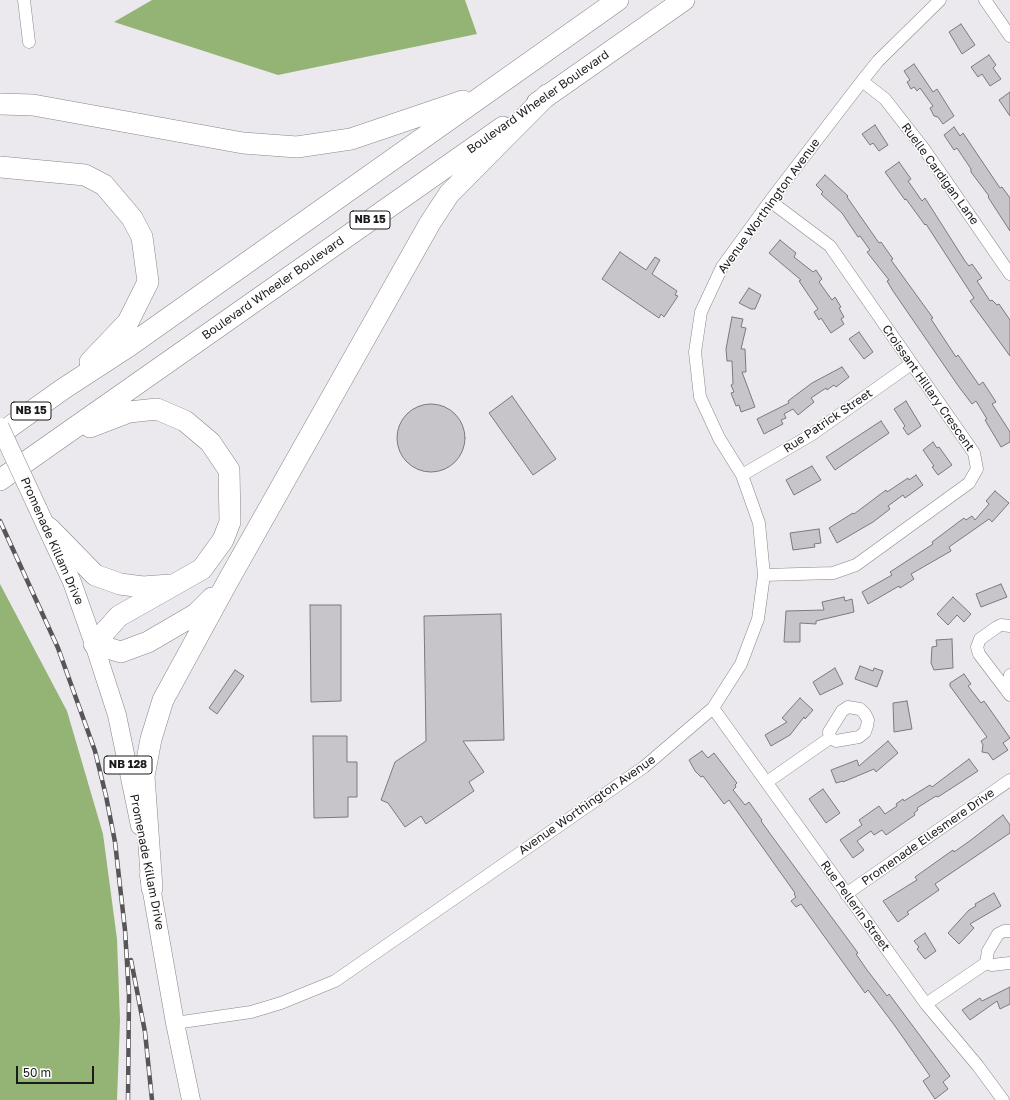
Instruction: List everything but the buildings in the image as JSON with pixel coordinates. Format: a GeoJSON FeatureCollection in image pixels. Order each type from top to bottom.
{"type":"FeatureCollection","features":[{"type":"Feature","properties":{"kind":"highway"},"geometry":{"type":"LineString","coordinates":[[5,101],[243,143],[297,147],[351,139],[460,103],[617,0]]}},
{"type":"Feature","properties":{"kind":"highway","name":"NB 15"},"geometry":{"type":"LineString","coordinates":[[0,434],[63,389],[129,346],[617,0]]}},
{"type":"Feature","properties":{"kind":"highway","name":"Boulevard Wheeler Boulevard"},"geometry":{"type":"LineString","coordinates":[[0,480],[684,0]]}},
{"type":"Feature","properties":{"kind":"highway"},"geometry":{"type":"LineString","coordinates":[[152,888],[144,776],[151,739],[163,700],[228,581],[430,223],[449,194],[547,95]]}},
{"type":"Feature","properties":{"kind":"highway"},"geometry":{"type":"LineString","coordinates":[[0,167],[29,171],[85,175],[104,185],[132,218],[142,237],[148,282],[128,322],[63,389]]}},
{"type":"Feature","properties":{"kind":"highway"},"geometry":{"type":"LineString","coordinates":[[0,178],[29,171]]}},
{"type":"Feature","properties":{"kind":"highway"},"geometry":{"type":"LineString","coordinates":[[57,439],[129,412],[157,409],[185,421],[210,442],[228,470],[230,522],[223,540],[202,569],[119,616],[94,644],[121,652],[148,642],[196,614],[228,581]]}},
{"type":"Feature","properties":{"kind":"highway"},"geometry":{"type":"LineString","coordinates":[[49,528],[95,574],[120,584],[143,587],[174,585]]}},
{"type":"Feature","properties":{"kind":"main road","name":"Promenade Killam Drive"},"geometry":{"type":"LineString","coordinates":[[0,426],[38,509],[49,528],[72,582],[117,715],[130,771],[175,1023],[191,1100]]}},
{"type":"Feature","properties":{"kind":"street"},"geometry":{"type":"LineString","coordinates":[[24,0],[29,42]]}},
{"type":"Feature","properties":{"kind":"street","name":"Avenue Worthington Avenue"},"geometry":{"type":"LineString","coordinates":[[175,1023],[251,1012],[281,1003],[335,981],[644,767],[713,708],[741,664],[758,619],[764,575],[759,523],[742,475],[719,438],[700,396],[695,352],[701,312],[722,268],[770,201],[878,61],[940,0]]}},
{"type":"Feature","properties":{"kind":"street"},"geometry":{"type":"LineString","coordinates":[[985,0],[1010,36]]}},
{"type":"Feature","properties":{"kind":"street","name":"Ruelle Cardigan Lane"},"geometry":{"type":"LineString","coordinates":[[862,81],[884,99],[924,149],[1010,274]]}},
{"type":"Feature","properties":{"kind":"street","name":"Croissant Hillary Crescent"},"geometry":{"type":"LineString","coordinates":[[764,575],[833,573],[856,565],[969,483],[977,469],[974,453],[830,246],[770,201]]}},
{"type":"Feature","properties":{"kind":"street","name":"Rue Patrick Street"},"geometry":{"type":"LineString","coordinates":[[742,475],[811,435],[911,364]]}},
{"type":"Feature","properties":{"kind":"street"},"geometry":{"type":"LineString","coordinates":[[1008,693],[980,654],[977,647],[980,638],[997,627],[1005,625],[1010,626]]}},
{"type":"Feature","properties":{"kind":"street"},"geometry":{"type":"LineString","coordinates":[[1008,693],[1010,674]]}},
{"type":"Feature","properties":{"kind":"street","name":"Rue Pellerin Street"},"geometry":{"type":"LineString","coordinates":[[713,708],[926,1004],[978,1066],[1003,1100]]}},
{"type":"Feature","properties":{"kind":"street"},"geometry":{"type":"LineString","coordinates":[[767,782],[830,738]]}},
{"type":"Feature","properties":{"kind":"street","name":"Promenade Ellesmere Drive"},"geometry":{"type":"LineString","coordinates":[[846,894],[1010,780]]}},
{"type":"Feature","properties":{"kind":"street"},"geometry":{"type":"LineString","coordinates":[[926,1004],[986,962],[988,951],[998,934],[1004,931],[1010,931]]}},
{"type":"Feature","properties":{"kind":"street"},"geometry":{"type":"LineString","coordinates":[[986,962],[992,965],[1010,963]]}},
{"type":"Feature","properties":{"kind":"green space"},"geometry":{"type":"Polygon","coordinates":[[[152,0],[465,0],[477,34],[278,75],[114,22],[152,0]]]}},
{"type":"Feature","properties":{"kind":"green space"},"geometry":{"type":"Polygon","coordinates":[[[0,584],[67,711],[103,834],[117,939],[120,1021],[117,1100],[0,1100],[0,584]]]}},
{"type":"Feature","properties":{"kind":"railway"},"geometry":{"type":"LineString","coordinates":[[0,521],[58,648],[95,751],[106,796],[115,842],[125,930],[129,995],[128,1100]]}},
{"type":"Feature","properties":{"kind":"railway"},"geometry":{"type":"LineString","coordinates":[[131,960],[145,1032],[152,1100]]}}]}
